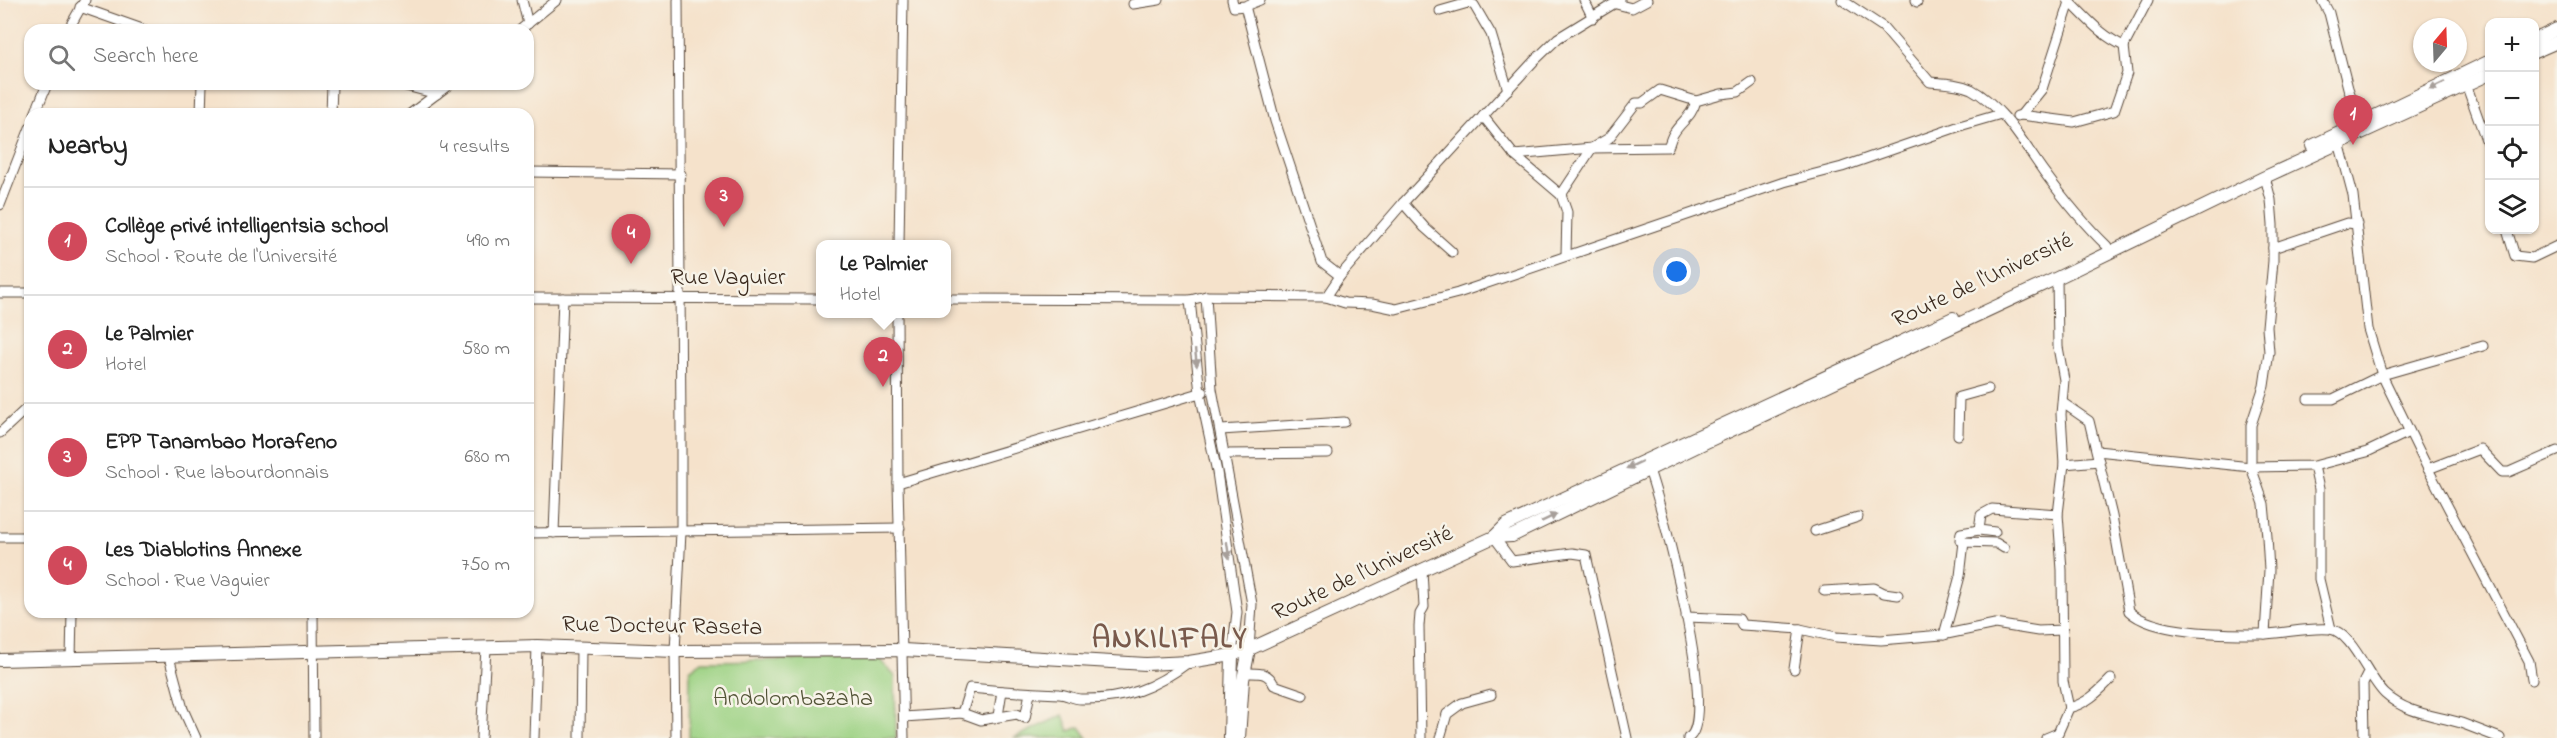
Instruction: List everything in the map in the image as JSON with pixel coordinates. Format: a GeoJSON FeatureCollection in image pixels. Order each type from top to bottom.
{"type":"FeatureCollection","features":[{"type":"Feature","properties":{"kind":"main road"},"geometry":{"type":"LineString","coordinates":[[2539,38],[2557,29]]}},
{"type":"Feature","properties":{"kind":"main road"},"geometry":{"type":"LineString","coordinates":[[2539,50],[2557,42]]}},
{"type":"Feature","properties":{"kind":"main road","name":"Route de l'Université"},"geometry":{"type":"LineString","coordinates":[[1249,649],[1494,537],[1506,525],[2107,246],[2485,63]]}},
{"type":"Feature","properties":{"kind":"main road","name":"Route de l'Université"},"geometry":{"type":"LineString","coordinates":[[1494,537],[1512,536],[2339,142],[2485,76]]}},
{"type":"Feature","properties":{"kind":"main road","name":"Rue Docteur Raseta"},"geometry":{"type":"LineString","coordinates":[[0,660],[537,646],[675,651],[903,650],[1146,664],[1189,662],[1232,655],[1249,649]]}},
{"type":"Feature","properties":{"kind":"main road"},"geometry":{"type":"LineString","coordinates":[[1239,738],[1244,673],[1249,649]]}},
{"type":"Feature","properties":{"kind":"main road"},"geometry":{"type":"LineString","coordinates":[[1230,738],[1232,655]]}},
{"type":"Feature","properties":{"kind":"street"},"geometry":{"type":"LineString","coordinates":[[522,0],[528,24],[557,0]]}},
{"type":"Feature","properties":{"kind":"street"},"geometry":{"type":"LineString","coordinates":[[676,738],[675,651],[681,532],[681,174],[678,0]]}},
{"type":"Feature","properties":{"kind":"street"},"geometry":{"type":"LineString","coordinates":[[899,240],[903,0]]}},
{"type":"Feature","properties":{"kind":"street"},"geometry":{"type":"LineString","coordinates":[[1133,4],[1159,0]]}},
{"type":"Feature","properties":{"kind":"street"},"geometry":{"type":"LineString","coordinates":[[1232,0],[1234,7],[1245,6],[1260,0]]}},
{"type":"Feature","properties":{"kind":"street"},"geometry":{"type":"LineString","coordinates":[[1584,0],[1593,18]]}},
{"type":"Feature","properties":{"kind":"street"},"geometry":{"type":"LineString","coordinates":[[1326,297],[1340,276],[1404,203],[1558,38],[1618,2],[1632,8],[1647,0]]}},
{"type":"Feature","properties":{"kind":"street"},"geometry":{"type":"LineString","coordinates":[[1842,0],[1882,27],[1930,82],[1955,84],[1971,89],[2003,116],[2046,175],[2093,233],[2107,246]]}},
{"type":"Feature","properties":{"kind":"street"},"geometry":{"type":"LineString","coordinates":[[951,299],[1190,300],[1206,296],[1326,297],[1345,303],[1372,304],[1396,309],[1458,294],[1566,255],[1784,182],[1842,167],[1963,124],[2021,115],[2074,122],[2114,111],[2127,73],[2124,46],[2148,0]]}},
{"type":"Feature","properties":{"kind":"street"},"geometry":{"type":"LineString","coordinates":[[2322,0],[2329,13],[2348,88],[2360,122]]}},
{"type":"Feature","properties":{"kind":"street"},"geometry":{"type":"LineString","coordinates":[[2021,115],[2042,89],[2069,1]]}},
{"type":"Feature","properties":{"kind":"street"},"geometry":{"type":"LineString","coordinates":[[2069,1],[2094,28],[2107,38],[2124,46]]}},
{"type":"Feature","properties":{"kind":"street"},"geometry":{"type":"LineString","coordinates":[[71,24],[82,3],[131,24]]}},
{"type":"Feature","properties":{"kind":"street"},"geometry":{"type":"LineString","coordinates":[[1440,12],[1468,3],[1474,5],[1491,34],[1508,90]]}},
{"type":"Feature","properties":{"kind":"street"},"geometry":{"type":"LineString","coordinates":[[1245,6],[1275,121],[1322,262],[1340,276]]}},
{"type":"Feature","properties":{"kind":"street"},"geometry":{"type":"LineString","coordinates":[[1561,195],[1592,148],[1609,138],[1636,103],[1642,103],[1660,90],[1696,101],[1721,93],[1738,92],[1752,82]]}},
{"type":"Feature","properties":{"kind":"street"},"geometry":{"type":"LineString","coordinates":[[2466,84],[2485,137]]}},
{"type":"Feature","properties":{"kind":"street"},"geometry":{"type":"LineString","coordinates":[[37,108],[45,90]]}},
{"type":"Feature","properties":{"kind":"street"},"geometry":{"type":"LineString","coordinates":[[201,108],[202,90]]}},
{"type":"Feature","properties":{"kind":"street"},"geometry":{"type":"LineString","coordinates":[[331,108],[332,90]]}},
{"type":"Feature","properties":{"kind":"street"},"geometry":{"type":"LineString","coordinates":[[421,90],[437,94]]}},
{"type":"Feature","properties":{"kind":"street"},"geometry":{"type":"LineString","coordinates":[[418,108],[442,90]]}},
{"type":"Feature","properties":{"kind":"street"},"geometry":{"type":"LineString","coordinates":[[1514,155],[1592,148],[1668,147],[1674,132],[1683,124],[1696,101]]}},
{"type":"Feature","properties":{"kind":"street"},"geometry":{"type":"LineString","coordinates":[[1483,116],[1514,155],[1561,195],[1567,212],[1566,255]]}},
{"type":"Feature","properties":{"kind":"street"},"geometry":{"type":"LineString","coordinates":[[0,205],[5,181],[24,141]]}},
{"type":"Feature","properties":{"kind":"street"},"geometry":{"type":"LineString","coordinates":[[2339,142],[2353,195],[2368,329],[2382,375],[2428,470],[2529,661],[2532,680]]}},
{"type":"Feature","properties":{"kind":"street"},"geometry":{"type":"LineString","coordinates":[[534,172],[681,174]]}},
{"type":"Feature","properties":{"kind":"street"},"geometry":{"type":"LineString","coordinates":[[2265,177],[2271,200],[2273,248],[2266,327],[2269,352],[2264,386],[2251,424],[2251,466],[2264,504],[2269,570],[2265,634]]}},
{"type":"Feature","properties":{"kind":"street"},"geometry":{"type":"LineString","coordinates":[[1404,203],[1425,228],[1452,252]]}},
{"type":"Feature","properties":{"kind":"street"},"geometry":{"type":"LineString","coordinates":[[2273,248],[2304,236],[2347,224],[2357,224]]}},
{"type":"Feature","properties":{"kind":"street"},"geometry":{"type":"LineString","coordinates":[[2508,234],[2515,256],[2532,258],[2557,246]]}},
{"type":"Feature","properties":{"kind":"street"},"geometry":{"type":"LineString","coordinates":[[2046,738],[2060,736],[2068,708],[2062,681],[2063,630],[2058,514],[2064,464],[2061,414],[2064,380],[2058,347],[2057,278]]}},
{"type":"Feature","properties":{"kind":"street"},"geometry":{"type":"LineString","coordinates":[[0,293],[24,293]]}},
{"type":"Feature","properties":{"kind":"street"},"geometry":{"type":"LineString","coordinates":[[1206,296],[1212,389],[1226,454],[1252,604],[1249,649]]}},
{"type":"Feature","properties":{"kind":"street","name":"Rue Vaguier"},"geometry":{"type":"LineString","coordinates":[[534,298],[816,298]]}},
{"type":"Feature","properties":{"kind":"street"},"geometry":{"type":"LineString","coordinates":[[554,533],[563,298]]}},
{"type":"Feature","properties":{"kind":"street"},"geometry":{"type":"LineString","coordinates":[[1190,300],[1200,393],[1217,472],[1238,612],[1232,655]]}},
{"type":"Feature","properties":{"kind":"street"},"geometry":{"type":"LineString","coordinates":[[897,318],[904,738]]}},
{"type":"Feature","properties":{"kind":"street"},"geometry":{"type":"LineString","coordinates":[[2308,399],[2333,399],[2382,375],[2483,346]]}},
{"type":"Feature","properties":{"kind":"street"},"geometry":{"type":"LineString","coordinates":[[898,483],[1212,389]]}},
{"type":"Feature","properties":{"kind":"street"},"geometry":{"type":"LineString","coordinates":[[1958,435],[1959,397],[1988,389]]}},
{"type":"Feature","properties":{"kind":"street"},"geometry":{"type":"LineString","coordinates":[[2063,403],[2090,422],[2112,516],[2128,610],[2137,618],[2156,626],[2186,630],[2265,634],[2331,629],[2348,639],[2368,673],[2385,694],[2405,708],[2461,723],[2500,738]]}},
{"type":"Feature","properties":{"kind":"street"},"geometry":{"type":"LineString","coordinates":[[0,433],[24,411]]}},
{"type":"Feature","properties":{"kind":"street"},"geometry":{"type":"LineString","coordinates":[[1221,430],[1344,422]]}},
{"type":"Feature","properties":{"kind":"street"},"geometry":{"type":"LineString","coordinates":[[2064,464],[2098,456],[2251,466],[2314,466],[2367,452],[2409,432]]}},
{"type":"Feature","properties":{"kind":"street"},"geometry":{"type":"LineString","coordinates":[[2428,470],[2480,449],[2502,471],[2509,472],[2557,451]]}},
{"type":"Feature","properties":{"kind":"street"},"geometry":{"type":"LineString","coordinates":[[1226,454],[1328,453]]}},
{"type":"Feature","properties":{"kind":"street"},"geometry":{"type":"LineString","coordinates":[[2314,466],[2319,489],[2319,579],[2331,629]]}},
{"type":"Feature","properties":{"kind":"street"},"geometry":{"type":"LineString","coordinates":[[1649,470],[1664,516],[1692,644],[1699,705],[1696,729],[1688,738]]}},
{"type":"Feature","properties":{"kind":"street"},"geometry":{"type":"LineString","coordinates":[[1979,530],[1982,515],[1992,509],[2058,514]]}},
{"type":"Feature","properties":{"kind":"street"},"geometry":{"type":"LineString","coordinates":[[1815,531],[1858,517]]}},
{"type":"Feature","properties":{"kind":"street"},"geometry":{"type":"LineString","coordinates":[[534,533],[900,528]]}},
{"type":"Feature","properties":{"kind":"street"},"geometry":{"type":"LineString","coordinates":[[1995,532],[1979,530],[1961,533],[1960,540],[1996,543],[2004,548]]}},
{"type":"Feature","properties":{"kind":"street"},"geometry":{"type":"LineString","coordinates":[[0,537],[24,537]]}},
{"type":"Feature","properties":{"kind":"street"},"geometry":{"type":"LineString","coordinates":[[1494,537],[1512,561],[1572,553],[1587,555],[1628,738]]}},
{"type":"Feature","properties":{"kind":"street"},"geometry":{"type":"LineString","coordinates":[[1944,635],[1960,576],[1964,542]]}},
{"type":"Feature","properties":{"kind":"street"},"geometry":{"type":"LineString","coordinates":[[1421,738],[1419,626],[1420,614],[1424,607],[1422,570]]}},
{"type":"Feature","properties":{"kind":"street"},"geometry":{"type":"LineString","coordinates":[[1824,591],[1874,588],[1884,593],[1898,595]]}},
{"type":"Feature","properties":{"kind":"street"},"geometry":{"type":"LineString","coordinates":[[1686,617],[1739,619],[1742,624],[1800,629],[1836,637],[1881,640],[1944,635],[1995,624],[2020,629],[2063,630]]}},
{"type":"Feature","properties":{"kind":"street"},"geometry":{"type":"LineString","coordinates":[[71,659],[72,618]]}},
{"type":"Feature","properties":{"kind":"street"},"geometry":{"type":"LineString","coordinates":[[313,618],[314,738]]}},
{"type":"Feature","properties":{"kind":"street"},"geometry":{"type":"LineString","coordinates":[[1794,669],[1800,629]]}},
{"type":"Feature","properties":{"kind":"street"},"geometry":{"type":"LineString","coordinates":[[534,738],[537,646]]}},
{"type":"Feature","properties":{"kind":"street"},"geometry":{"type":"LineString","coordinates":[[481,738],[486,648]]}},
{"type":"Feature","properties":{"kind":"street"},"geometry":{"type":"LineString","coordinates":[[580,738],[581,648]]}},
{"type":"Feature","properties":{"kind":"street"},"geometry":{"type":"LineString","coordinates":[[169,657],[183,709],[196,738]]}},
{"type":"Feature","properties":{"kind":"street"},"geometry":{"type":"LineString","coordinates":[[962,713],[970,688],[1060,694],[1078,699],[1107,698],[1137,692],[1164,681],[1189,662]]}},
{"type":"Feature","properties":{"kind":"street"},"geometry":{"type":"LineString","coordinates":[[1244,673],[1263,673],[1271,676],[1274,685],[1303,695]]}},
{"type":"Feature","properties":{"kind":"street"},"geometry":{"type":"LineString","coordinates":[[2364,738],[2362,683],[2368,673]]}},
{"type":"Feature","properties":{"kind":"street"},"geometry":{"type":"LineString","coordinates":[[2068,708],[2082,704],[2096,695],[2111,679]]}},
{"type":"Feature","properties":{"kind":"street"},"geometry":{"type":"LineString","coordinates":[[998,716],[1002,691]]}},
{"type":"Feature","properties":{"kind":"street"},"geometry":{"type":"LineString","coordinates":[[904,717],[962,713],[981,720],[1017,714],[1025,718],[1030,693]]}},
{"type":"Feature","properties":{"kind":"street"},"geometry":{"type":"LineString","coordinates":[[1440,738],[1448,714],[1461,703],[1491,695]]}},
{"type":"Feature","properties":{"kind":"green space","name":"Andolombazaha"},"geometry":{"type":"Polygon","coordinates":[[[879,659],[895,676],[896,738],[689,738],[690,670],[702,661],[879,659]]]}},
{"type":"Feature","properties":{"kind":"green space"},"geometry":{"type":"Polygon","coordinates":[[[1063,715],[1069,731],[1080,727],[1088,738],[1014,738],[1063,715]]]}},
{"type":"Feature","properties":{"kind":"place","name":"Collège privé intelligentsia school"},"geometry":{"type":"Point","coordinates":[2353,145]}},
{"type":"Feature","properties":{"kind":"place","name":"EPP Tanambao Morafeno"},"geometry":{"type":"Point","coordinates":[724,227]}},
{"type":"Feature","properties":{"kind":"place","name":"Les Diablotins Annexe"},"geometry":{"type":"Point","coordinates":[631,264]}},
{"type":"Feature","properties":{"kind":"place","name":"Le Palmier"},"geometry":{"type":"Point","coordinates":[883,387]}},
{"type":"Feature","properties":{"kind":"district","name":"ANKILIFALY"},"geometry":{"type":"Point","coordinates":[1170,640]}}]}
